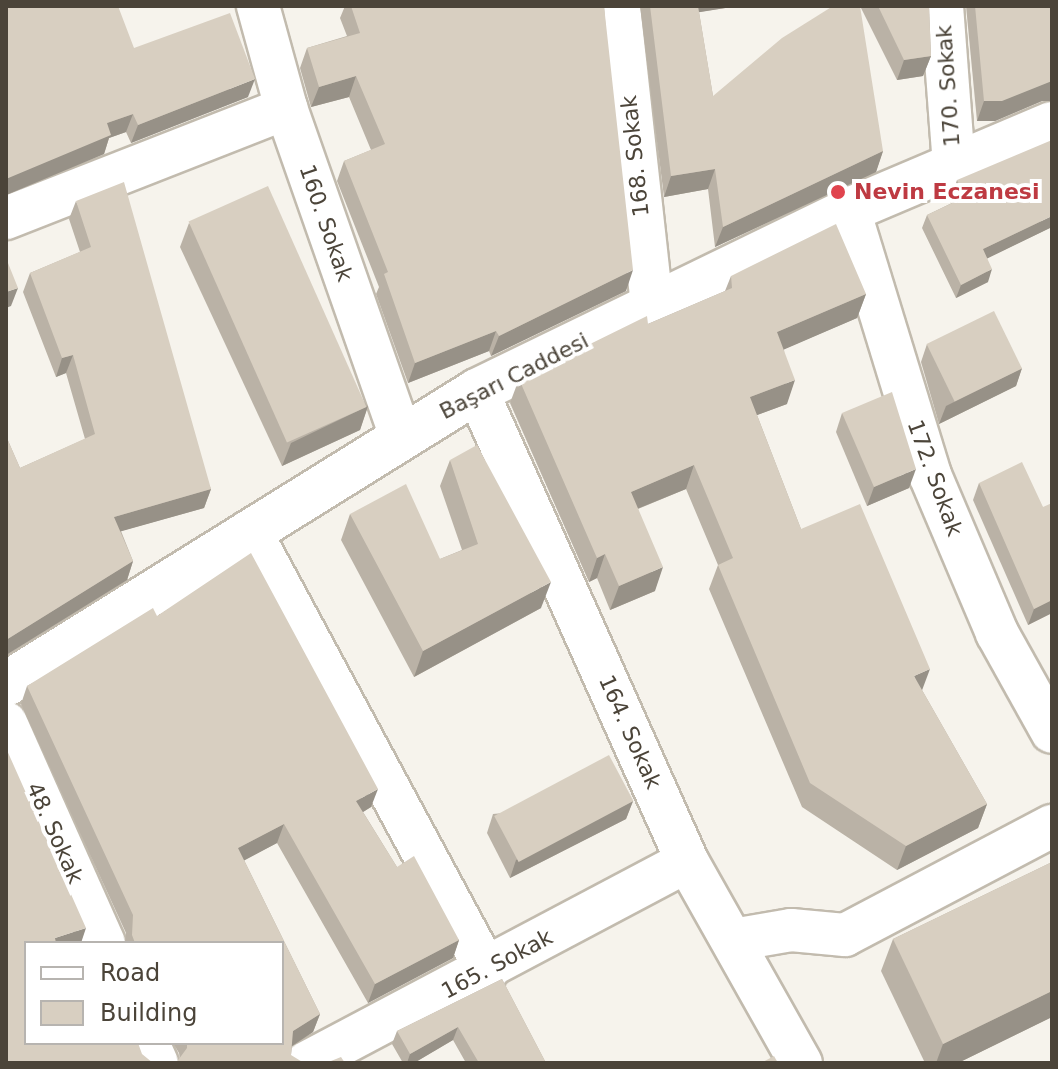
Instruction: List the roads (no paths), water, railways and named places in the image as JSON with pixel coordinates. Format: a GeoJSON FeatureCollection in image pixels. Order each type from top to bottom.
{"type":"FeatureCollection","features":[{"type":"Feature","properties":{"kind":"street","name":"160. Sokak"},"geometry":{"type":"LineString","coordinates":[[258,6],[286,108],[401,437]]}},
{"type":"Feature","properties":{"kind":"street","name":"168. Sokak"},"geometry":{"type":"LineString","coordinates":[[619,6],[652,307]]}},
{"type":"Feature","properties":{"kind":"street","name":"170. Sokak"},"geometry":{"type":"LineString","coordinates":[[942,6],[954,165]]}},
{"type":"Feature","properties":{"kind":"street"},"geometry":{"type":"LineString","coordinates":[[6,218],[286,108]]}},
{"type":"Feature","properties":{"kind":"street","name":"Başarı Caddesi"},"geometry":{"type":"LineString","coordinates":[[6,684],[477,391],[849,210],[1052,124]]}},
{"type":"Feature","properties":{"kind":"street","name":"172. Sokak"},"geometry":{"type":"LineString","coordinates":[[849,210],[930,475],[997,633],[1052,732]]}},
{"type":"Feature","properties":{"kind":"street","name":"164. Sokak"},"geometry":{"type":"LineString","coordinates":[[477,391],[687,861],[801,1063]]}},
{"type":"Feature","properties":{"kind":"street"},"geometry":{"type":"LineString","coordinates":[[250,531],[487,971]]}},
{"type":"Feature","properties":{"kind":"street","name":"48. Sokak"},"geometry":{"type":"LineString","coordinates":[[6,723],[103,941]]}},
{"type":"Feature","properties":{"kind":"street"},"geometry":{"type":"LineString","coordinates":[[733,940],[791,930],[845,935],[1052,826]]}},
{"type":"Feature","properties":{"kind":"street","name":"165. Sokak"},"geometry":{"type":"LineString","coordinates":[[306,1063],[487,971],[687,861]]}},
{"type":"Feature","properties":{"kind":"place","name":"Nevin Eczanesi"},"geometry":{"type":"Point","coordinates":[838,192]}}]}
